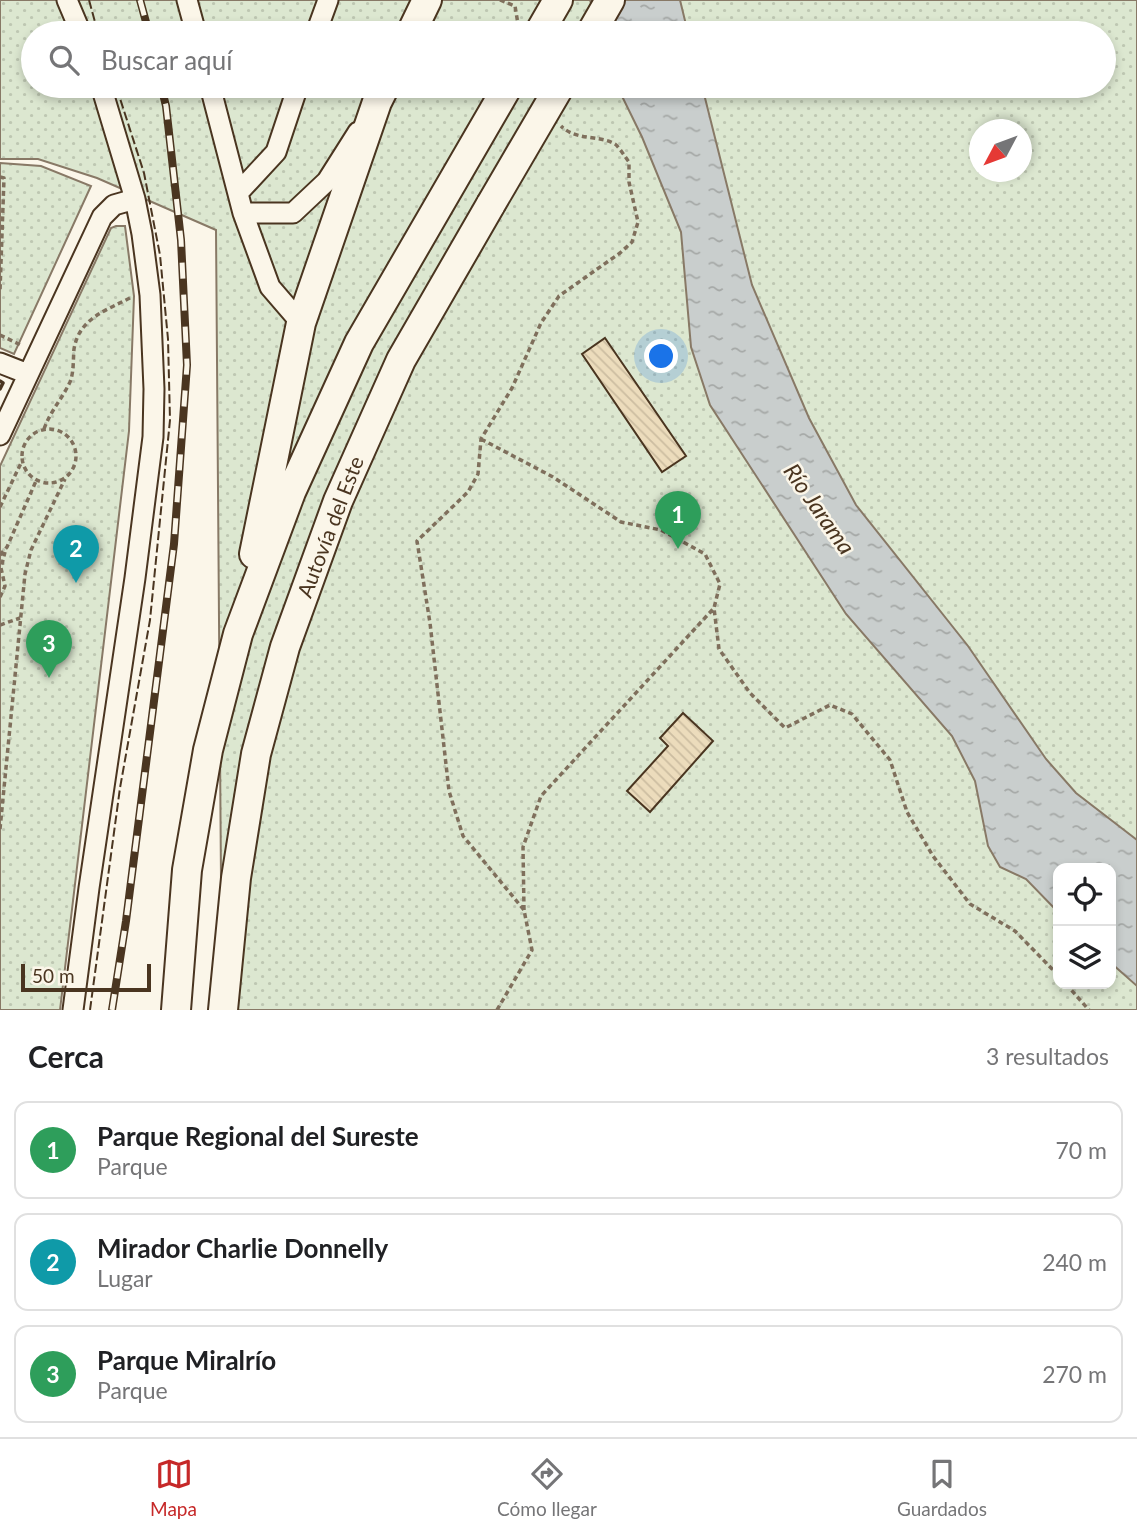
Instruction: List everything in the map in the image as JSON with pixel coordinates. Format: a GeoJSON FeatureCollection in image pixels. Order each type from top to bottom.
{"type":"FeatureCollection","features":[{"type":"Feature","properties":{"kind":"highway"},"geometry":{"type":"LineString","coordinates":[[546,21],[558,0]]}},
{"type":"Feature","properties":{"kind":"highway"},"geometry":{"type":"LineString","coordinates":[[598,21],[610,0]]}},
{"type":"Feature","properties":{"kind":"highway"},"geometry":{"type":"LineString","coordinates":[[417,21],[425,4]]}},
{"type":"Feature","properties":{"kind":"highway"},"geometry":{"type":"LineString","coordinates":[[176,1010],[187,870],[208,750],[238,634],[301,323],[380,98]]}},
{"type":"Feature","properties":{"kind":"highway"},"geometry":{"type":"LineString","coordinates":[[238,634],[291,492],[359,343],[501,98]]}},
{"type":"Feature","properties":{"kind":"highway","name":"Autovía del Este"},"geometry":{"type":"LineString","coordinates":[[223,1010],[236,878],[257,754],[285,647],[338,501],[401,360],[553,98]]}},
{"type":"Feature","properties":{"kind":"street"},"geometry":{"type":"LineString","coordinates":[[67,0],[76,21]]}},
{"type":"Feature","properties":{"kind":"street"},"geometry":{"type":"LineString","coordinates":[[187,0],[193,21]]}},
{"type":"Feature","properties":{"kind":"street"},"geometry":{"type":"LineString","coordinates":[[320,21],[328,0]]}},
{"type":"Feature","properties":{"kind":"street"},"geometry":{"type":"LineString","coordinates":[[73,1010],[135,578],[153,437],[155,388],[142,234],[135,199],[105,98]]}},
{"type":"Feature","properties":{"kind":"street"},"geometry":{"type":"LineString","coordinates":[[213,98],[243,213],[270,287],[301,323]]}},
{"type":"Feature","properties":{"kind":"street"},"geometry":{"type":"LineString","coordinates":[[238,193],[276,152],[294,98]]}},
{"type":"Feature","properties":{"kind":"street"},"geometry":{"type":"LineString","coordinates":[[243,213],[293,213],[327,181],[379,98]]}},
{"type":"Feature","properties":{"kind":"street"},"geometry":{"type":"LineString","coordinates":[[0,435],[102,217],[114,205],[135,199]]}},
{"type":"Feature","properties":{"kind":"street"},"geometry":{"type":"LineString","coordinates":[[0,363],[29,374]]}},
{"type":"Feature","properties":{"kind":"path"},"geometry":{"type":"LineString","coordinates":[[500,0],[515,6],[517,21]]}},
{"type":"Feature","properties":{"kind":"path"},"geometry":{"type":"LineString","coordinates":[[524,910],[463,836],[449,791],[430,623],[417,541],[468,492],[478,474],[481,439],[512,388],[541,323],[559,296],[620,254],[632,242],[638,222],[629,182],[629,162],[614,144],[582,137],[566,130]]}},
{"type":"Feature","properties":{"kind":"path"},"geometry":{"type":"LineString","coordinates":[[0,177],[4,178],[0,291]]}},
{"type":"Feature","properties":{"kind":"path"},"geometry":{"type":"LineString","coordinates":[[44,429],[50,412],[72,376],[75,346],[82,328],[90,319],[134,296]]}},
{"type":"Feature","properties":{"kind":"path"},"geometry":{"type":"LineString","coordinates":[[0,335],[23,346],[19,354]]}},
{"type":"Feature","properties":{"kind":"path"},"geometry":{"type":"LineString","coordinates":[[0,829],[20,618],[31,550],[65,479],[76,463],[73,443],[59,430],[44,429],[31,435],[22,451],[24,469],[36,481],[51,484],[65,479]]}},
{"type":"Feature","properties":{"kind":"path"},"geometry":{"type":"LineString","coordinates":[[481,439],[553,477],[621,522],[661,530],[705,554],[720,584],[713,608],[719,649],[750,694],[785,728],[830,705],[852,713],[890,760],[907,812],[933,856],[970,904],[1015,931],[1053,970]]}},
{"type":"Feature","properties":{"kind":"path"},"geometry":{"type":"LineString","coordinates":[[0,507],[22,461]]}},
{"type":"Feature","properties":{"kind":"path"},"geometry":{"type":"LineString","coordinates":[[0,597],[5,586],[1,568],[5,550],[36,481]]}},
{"type":"Feature","properties":{"kind":"path"},"geometry":{"type":"LineString","coordinates":[[0,555],[5,550]]}},
{"type":"Feature","properties":{"kind":"path"},"geometry":{"type":"LineString","coordinates":[[497,1010],[532,950],[524,910],[523,847],[541,796],[713,608]]}},
{"type":"Feature","properties":{"kind":"path"},"geometry":{"type":"LineString","coordinates":[[0,625],[20,618]]}},
{"type":"Feature","properties":{"kind":"path"},"geometry":{"type":"LineString","coordinates":[[0,741],[8,739]]}},
{"type":"Feature","properties":{"kind":"path"},"geometry":{"type":"LineString","coordinates":[[1070,989],[1088,1010]]}},
{"type":"Feature","properties":{"kind":"green space"},"geometry":{"type":"Polygon","coordinates":[[[0,0],[1137,0],[1137,1010],[222,1010],[216,230],[97,178],[38,159],[0,159],[0,0]]]}},
{"type":"Feature","properties":{"kind":"green space"},"geometry":{"type":"Polygon","coordinates":[[[0,163],[41,166],[91,186],[14,354],[0,348],[0,163]]]}},
{"type":"Feature","properties":{"kind":"green space"},"geometry":{"type":"Polygon","coordinates":[[[125,226],[134,296],[129,431],[60,1010],[0,1010],[0,466],[111,228],[125,226]]]}},
{"type":"Feature","properties":{"kind":"water"},"geometry":{"type":"Polygon","coordinates":[[[590,0],[680,0],[685,21],[596,21],[590,0]]]}},
{"type":"Feature","properties":{"kind":"water","name":"Río Jarama"},"geometry":{"type":"Polygon","coordinates":[[[623,98],[705,98],[752,285],[809,418],[856,505],[968,646],[1046,759],[1076,793],[1137,840],[1137,986],[1116,967],[1116,863],[1053,863],[1053,907],[1026,879],[1000,867],[988,846],[975,781],[952,736],[846,614],[710,405],[691,347],[681,232],[623,98]]]}},
{"type":"Feature","properties":{"kind":"building"},"geometry":{"type":"Polygon","coordinates":[[[605,338],[686,456],[662,472],[582,354],[605,338]]]}},
{"type":"Feature","properties":{"kind":"building"},"geometry":{"type":"Polygon","coordinates":[[[683,713],[713,741],[650,812],[627,791],[668,746],[660,738],[683,713]]]}},
{"type":"Feature","properties":{"kind":"railway"},"geometry":{"type":"LineString","coordinates":[[140,0],[146,21]]}},
{"type":"Feature","properties":{"kind":"railway"},"geometry":{"type":"LineString","coordinates":[[112,1010],[126,921],[174,544],[187,365],[181,240],[164,98]]}},
{"type":"Feature","properties":{"kind":"fence"},"geometry":{"type":"LineString","coordinates":[[89,0],[95,21]]}},
{"type":"Feature","properties":{"kind":"fence"},"geometry":{"type":"LineString","coordinates":[[90,1010],[120,788],[150,620],[170,420],[168,339],[160,255],[144,173],[120,98]]}},
{"type":"Feature","properties":{"kind":"wall"},"geometry":{"type":"LineString","coordinates":[[0,381],[3,383],[0,389]]}},
{"type":"Feature","properties":{"kind":"place","name":"Parque Regional del Sureste"},"geometry":{"type":"Point","coordinates":[678,549]}},
{"type":"Feature","properties":{"kind":"place","name":"Mirador Charlie Donnelly"},"geometry":{"type":"Point","coordinates":[76,583]}},
{"type":"Feature","properties":{"kind":"place","name":"Parque Miralrío"},"geometry":{"type":"Point","coordinates":[49,678]}}]}
